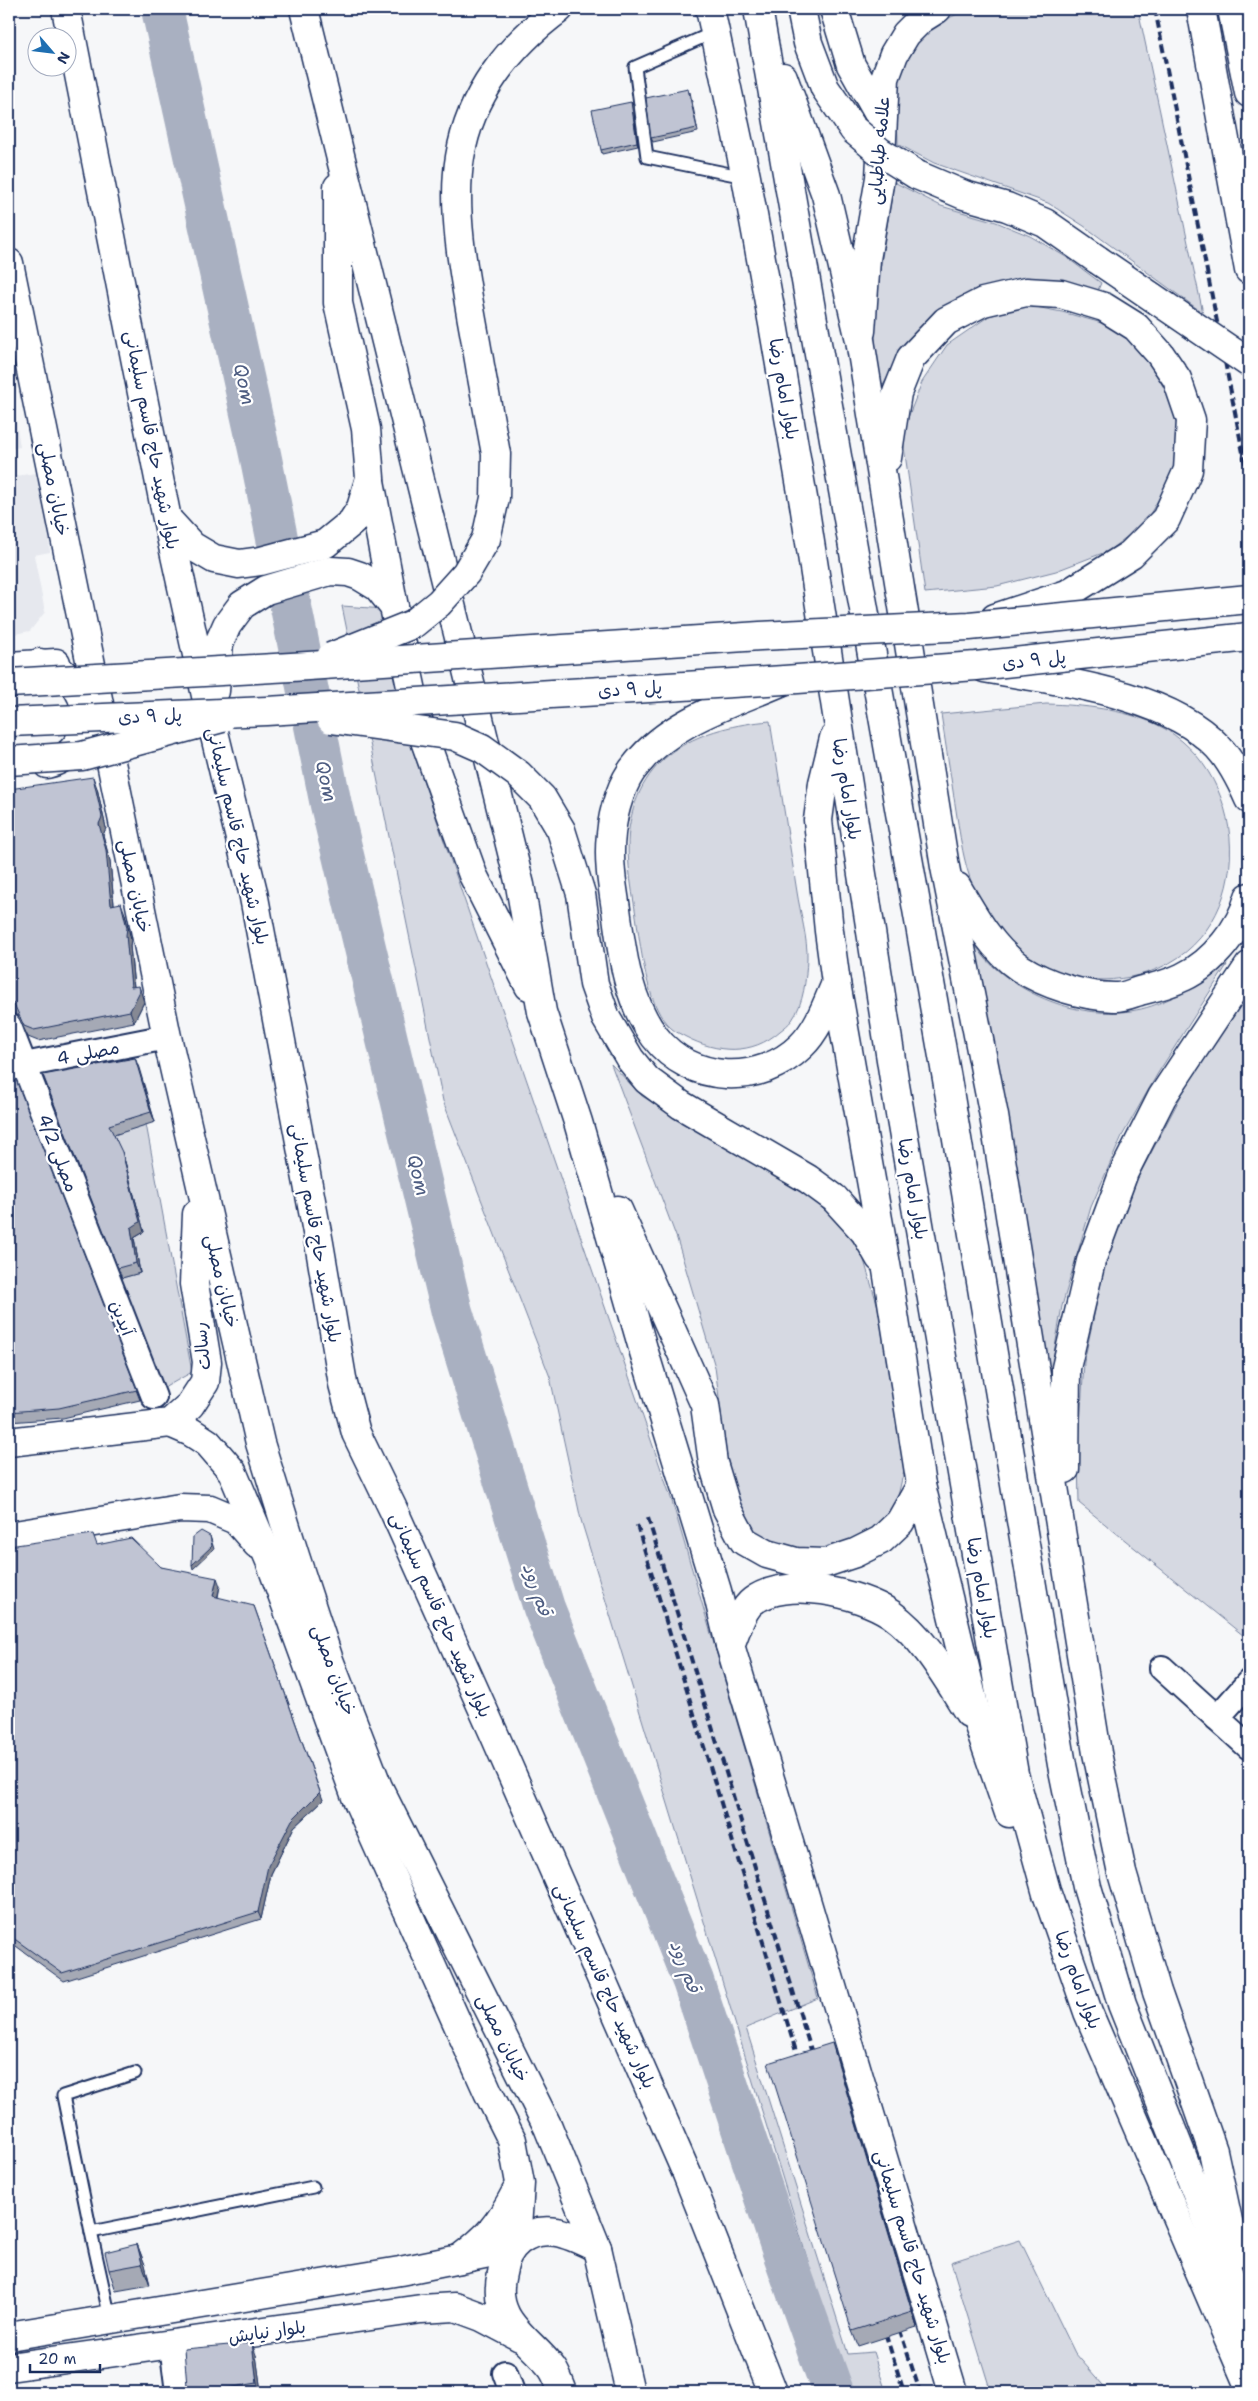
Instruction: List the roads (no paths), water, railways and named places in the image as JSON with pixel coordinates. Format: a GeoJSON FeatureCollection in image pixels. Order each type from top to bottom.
{"type":"FeatureCollection","features":[{"type":"Feature","properties":{"kind":"main road","name":"بلوار شهید حاج قاسم سلیمانی"},"geometry":{"type":"LineString","coordinates":[[66,9],[167,519],[214,732],[253,892],[319,1243],[343,1384],[356,1433],[393,1509],[458,1654],[687,2174],[773,2392]]}},
{"type":"Feature","properties":{"kind":"main road","name":"بلوار شهید حاج قاسم سلیمانی"},"geometry":{"type":"LineString","coordinates":[[304,9],[520,885],[542,1012],[578,1122],[644,1352],[717,1591],[730,1645],[953,2392]]}},
{"type":"Feature","properties":{"kind":"main road"},"geometry":{"type":"LineString","coordinates":[[308,666],[412,624],[439,603],[466,573],[486,538],[495,498],[496,454],[460,238],[457,196],[460,156],[472,114],[484,87],[502,61],[558,9]]}},
{"type":"Feature","properties":{"kind":"main road"},"geometry":{"type":"LineString","coordinates":[[758,9],[826,195],[860,340],[945,867],[994,1116],[1097,1753],[1122,1873],[1157,1992],[1213,2151],[1243,2328],[1249,2386]]}},
{"type":"Feature","properties":{"kind":"main road","name":"بلوار امام رضا"},"geometry":{"type":"LineString","coordinates":[[758,9],[947,1079],[1062,1765],[1085,1877],[1122,2004],[1243,2328]]}},
{"type":"Feature","properties":{"kind":"main road"},"geometry":{"type":"LineString","coordinates":[[801,9],[808,42],[825,88],[854,130],[880,152],[917,175],[964,195],[1007,206],[1045,223],[1249,363]]}},
{"type":"Feature","properties":{"kind":"main road"},"geometry":{"type":"LineString","coordinates":[[834,9],[851,65],[882,120]]}},
{"type":"Feature","properties":{"kind":"main road","name":"علامه طباطبایی"},"geometry":{"type":"LineString","coordinates":[[860,340],[866,259],[880,178],[885,78],[894,54],[906,34],[921,19],[937,9]]}},
{"type":"Feature","properties":{"kind":"main road"},"geometry":{"type":"LineString","coordinates":[[1201,9],[1243,191],[1249,270]]}},
{"type":"Feature","properties":{"kind":"main road"},"geometry":{"type":"LineString","coordinates":[[1232,9],[1249,93]]}},
{"type":"Feature","properties":{"kind":"main road","name":"بلوار امام رضا"},"geometry":{"type":"LineString","coordinates":[[712,20],[746,177],[804,504],[837,727],[895,1085],[1014,1774],[1047,1894],[1088,2012],[1243,2328]]}},
{"type":"Feature","properties":{"kind":"main road"},"geometry":{"type":"LineString","coordinates":[[338,143],[338,303],[366,429],[370,478],[394,607],[419,724],[473,875],[542,1012]]}},
{"type":"Feature","properties":{"kind":"main road","name":"خیابان مصلی"},"geometry":{"type":"LineString","coordinates":[[10,275],[167,1037],[199,1184],[260,1443],[294,1556],[329,1660],[378,1787],[548,2127],[597,2248],[630,2392]]}},
{"type":"Feature","properties":{"kind":"main road"},"geometry":{"type":"LineString","coordinates":[[883,481],[897,393],[911,358],[946,321],[984,302],[1026,292],[1061,294],[1104,307],[1136,327],[1160,354],[1177,379],[1191,420],[1188,470],[1166,520],[1131,554],[1067,594],[969,626]]}},
{"type":"Feature","properties":{"kind":"main road"},"geometry":{"type":"LineString","coordinates":[[167,519],[192,546],[214,559],[239,564],[261,561],[325,544],[352,522],[361,508],[370,478]]}},
{"type":"Feature","properties":{"kind":"main road"},"geometry":{"type":"LineString","coordinates":[[214,732],[216,664],[219,643],[227,624],[242,606],[266,590],[330,571],[348,572],[360,576],[378,587],[394,607]]}},
{"type":"Feature","properties":{"kind":"main road"},"geometry":{"type":"LineString","coordinates":[[9,683],[308,666],[760,636],[969,626],[1249,599]]}},
{"type":"Feature","properties":{"kind":"main road","name":"پل ۹ دی"},"geometry":{"type":"LineString","coordinates":[[9,722],[256,711],[784,680],[976,666],[1249,636]]}},
{"type":"Feature","properties":{"kind":"main road"},"geometry":{"type":"LineString","coordinates":[[9,666],[49,663],[75,658],[85,645]]}},
{"type":"Feature","properties":{"kind":"main road"},"geometry":{"type":"LineString","coordinates":[[49,663],[74,666],[92,676]]}},
{"type":"Feature","properties":{"kind":"main road"},"geometry":{"type":"LineString","coordinates":[[9,773],[50,764],[61,758],[72,750],[84,728],[85,702],[73,680],[49,663]]}},
{"type":"Feature","properties":{"kind":"main road"},"geometry":{"type":"LineString","coordinates":[[976,666],[1103,691],[1162,709],[1194,726],[1218,747],[1237,773],[1249,799]]}},
{"type":"Feature","properties":{"kind":"main road"},"geometry":{"type":"LineString","coordinates":[[784,680],[696,719],[661,738],[636,765],[621,793],[611,832],[610,865],[622,954],[637,1008],[656,1038],[683,1063],[708,1073],[737,1076],[761,1070],[781,1061],[802,1045],[819,1020],[836,984]]}},
{"type":"Feature","properties":{"kind":"main road"},"geometry":{"type":"LineString","coordinates":[[9,760],[82,756],[256,711],[454,736],[482,748],[518,774],[542,798],[560,830],[581,894],[594,984],[606,1018],[630,1059],[647,1080],[675,1101],[786,1166],[834,1198],[865,1232],[887,1270]]}},
{"type":"Feature","properties":{"kind":"main road"},"geometry":{"type":"LineString","coordinates":[[837,727],[823,783],[818,820],[829,931],[836,984],[887,1270],[921,1485],[979,1726],[1004,1804],[1047,1894]]}},
{"type":"Feature","properties":{"kind":"main road"},"geometry":{"type":"LineString","coordinates":[[945,867],[975,919],[1002,953],[1020,967],[1046,982],[1071,990],[1116,997],[1184,977],[1213,955],[1234,930],[1249,897]]}},
{"type":"Feature","properties":{"kind":"main road"},"geometry":{"type":"LineString","coordinates":[[1064,1543],[1066,1368],[1091,1261],[1124,1172],[1162,1097],[1249,966]]}},
{"type":"Feature","properties":{"kind":"main road"},"geometry":{"type":"LineString","coordinates":[[578,1122],[705,1405],[713,1463],[727,1509],[744,1541],[767,1554],[796,1562],[825,1563],[855,1553],[881,1540],[900,1522],[921,1485]]}},
{"type":"Feature","properties":{"kind":"main road","name":"رسالت"},"geometry":{"type":"LineString","coordinates":[[166,1424],[190,1405],[205,1382],[207,1362],[194,1284],[199,1184]]}},
{"type":"Feature","properties":{"kind":"main road"},"geometry":{"type":"LineString","coordinates":[[9,1442],[166,1424]]}},
{"type":"Feature","properties":{"kind":"main road","name":"خیابان مصلی"},"geometry":{"type":"LineString","coordinates":[[166,1424],[191,1432],[208,1443],[232,1471],[270,1561],[356,1797],[488,2092],[512,2140],[520,2184],[512,2246],[500,2281],[500,2296],[506,2317],[520,2337]]}},
{"type":"Feature","properties":{"kind":"main road"},"geometry":{"type":"LineString","coordinates":[[9,1536],[180,1508],[210,1509],[236,1520],[270,1561]]}},
{"type":"Feature","properties":{"kind":"main road"},"geometry":{"type":"LineString","coordinates":[[730,1645],[743,1614],[752,1602],[764,1595],[792,1589],[821,1590],[855,1597],[891,1614],[924,1645],[979,1726]]}},
{"type":"Feature","properties":{"kind":"main road"},"geometry":{"type":"LineString","coordinates":[[456,2261],[482,2241],[502,2219],[520,2184]]}},
{"type":"Feature","properties":{"kind":"main road"},"geometry":{"type":"LineString","coordinates":[[9,2336],[456,2261],[512,2246],[527,2235],[544,2230],[566,2233],[597,2248]]}},
{"type":"Feature","properties":{"kind":"main road","name":"بلوار نیایش"},"geometry":{"type":"LineString","coordinates":[[9,2367],[421,2309],[455,2307],[520,2337]]}},
{"type":"Feature","properties":{"kind":"main road"},"geometry":{"type":"LineString","coordinates":[[520,2337],[552,2369],[563,2392]]}},
{"type":"Feature","properties":{"kind":"street","name":"مصلی 4/2"},"geometry":{"type":"LineString","coordinates":[[9,1026],[16,1067],[91,1240]]}},
{"type":"Feature","properties":{"kind":"street","name":"مصلی 4"},"geometry":{"type":"LineString","coordinates":[[16,1067],[167,1037]]}},
{"type":"Feature","properties":{"kind":"street","name":"آیدین"},"geometry":{"type":"LineString","coordinates":[[91,1240],[154,1397]]}},
{"type":"Feature","properties":{"kind":"street"},"geometry":{"type":"LineString","coordinates":[[1162,1668],[1249,1747]]}},
{"type":"Feature","properties":{"kind":"street"},"geometry":{"type":"LineString","coordinates":[[1217,1718],[1249,1682]]}},
{"type":"Feature","properties":{"kind":"street"},"geometry":{"type":"LineString","coordinates":[[172,2345],[178,2392]]}},
{"type":"Feature","properties":{"kind":"lane"},"geometry":{"type":"LineString","coordinates":[[712,20],[635,68],[647,157],[746,177]]}},
{"type":"Feature","properties":{"kind":"lane"},"geometry":{"type":"LineString","coordinates":[[110,2318],[62,2096],[135,2073]]}},
{"type":"Feature","properties":{"kind":"lane"},"geometry":{"type":"LineString","coordinates":[[91,2232],[313,2187]]}},
{"type":"Feature","properties":{"kind":"waterway","name":"Qom"},"geometry":{"type":"LineString","coordinates":[[162,9],[260,454],[331,805],[452,1312],[544,1608],[693,1981],[782,2249],[833,2392]]}},
{"type":"Feature","properties":{"kind":"railway"},"geometry":{"type":"LineString","coordinates":[[1155,9],[1249,483]]}},
{"type":"Feature","properties":{"kind":"railway"},"geometry":{"type":"LineString","coordinates":[[648,1518],[815,2063]]}},
{"type":"Feature","properties":{"kind":"railway"},"geometry":{"type":"LineString","coordinates":[[637,1525],[801,2068]]}},
{"type":"Feature","properties":{"kind":"railway"},"geometry":{"type":"LineString","coordinates":[[896,2318],[920,2392]]}},
{"type":"Feature","properties":{"kind":"railway"},"geometry":{"type":"LineString","coordinates":[[882,2323],[904,2392]]}},
{"type":"Feature","properties":{"kind":"water label","name":"قم رود"},"geometry":{"type":"Point","coordinates":[538,1589]}},
{"type":"Feature","properties":{"kind":"water label","name":"قم رود"},"geometry":{"type":"Point","coordinates":[686,1966]}}]}
